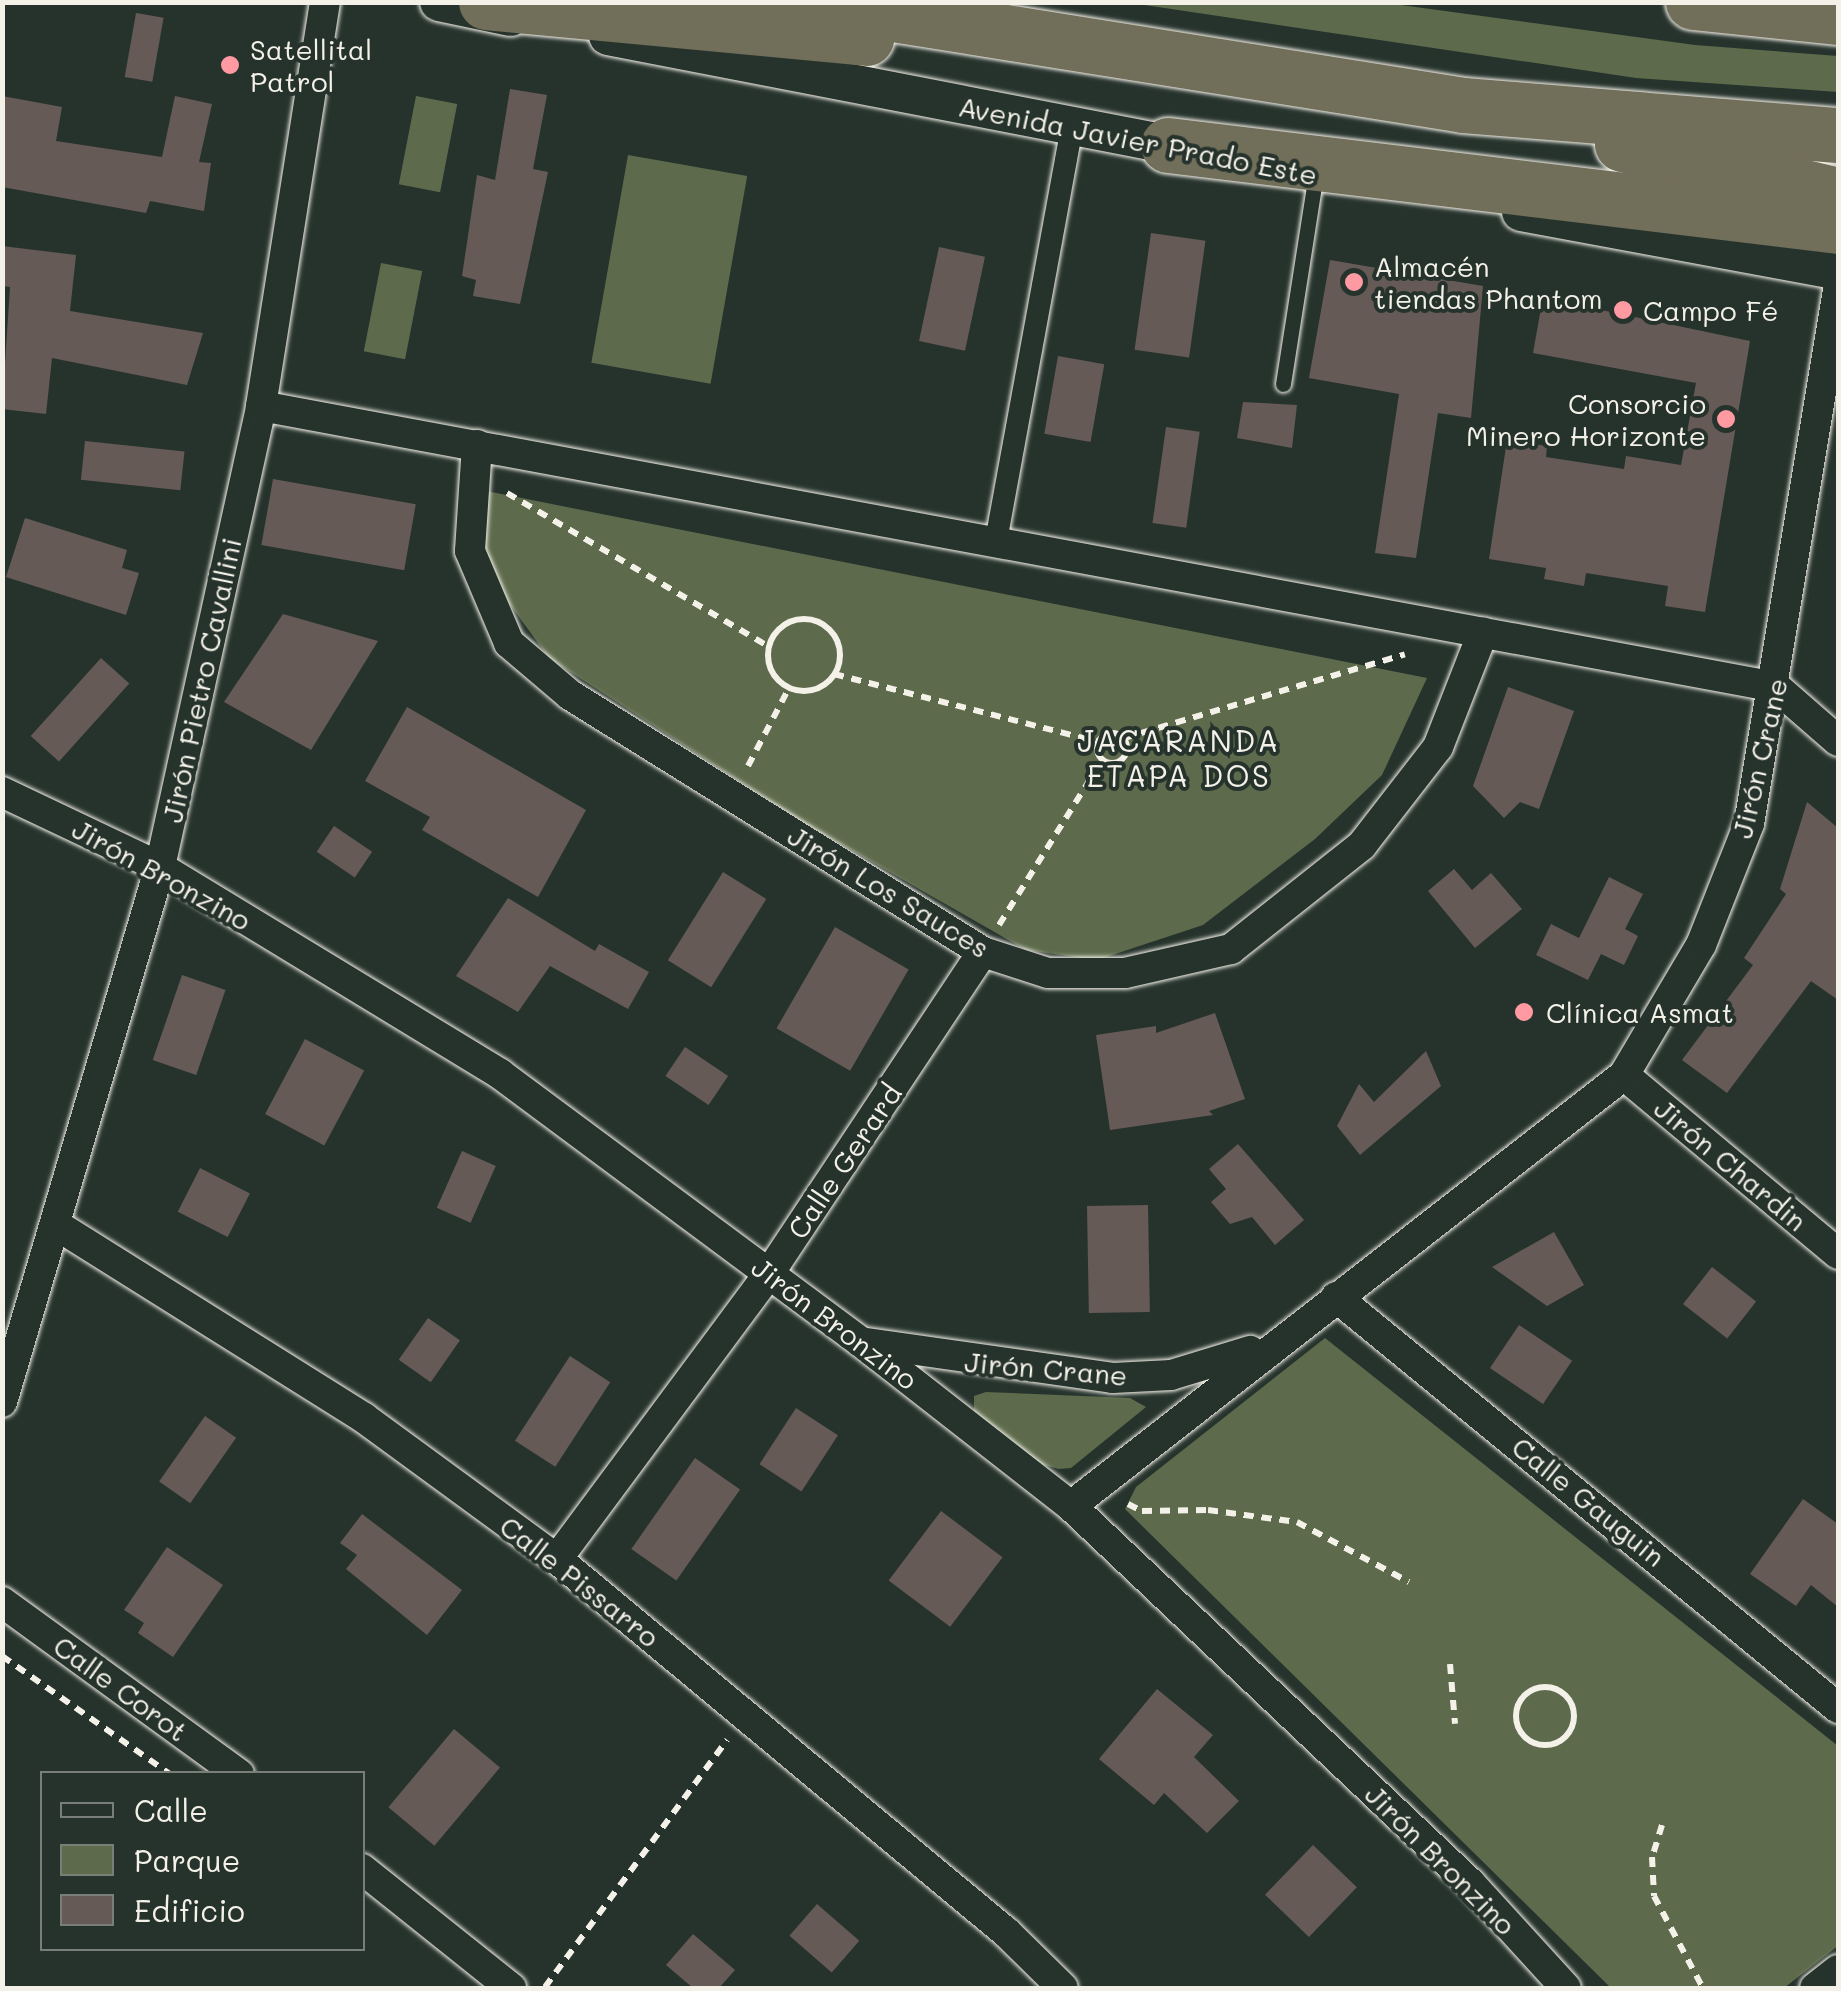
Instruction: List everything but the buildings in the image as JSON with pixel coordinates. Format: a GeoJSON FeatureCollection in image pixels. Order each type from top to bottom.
{"type":"FeatureCollection","features":[{"type":"Feature","properties":{"kind":"highway"},"geometry":{"type":"LineString","coordinates":[[486,2],[1181,59]]}},
{"type":"Feature","properties":{"kind":"highway"},"geometry":{"type":"LineString","coordinates":[[818,2],[1464,105],[1838,195]]}},
{"type":"Feature","properties":{"kind":"highway"},"geometry":{"type":"LineString","coordinates":[[1693,2],[1838,17]]}},
{"type":"Feature","properties":{"kind":"highway"},"geometry":{"type":"LineString","coordinates":[[1464,105],[1838,135]]}},
{"type":"Feature","properties":{"kind":"highway"},"geometry":{"type":"LineString","coordinates":[[1168,145],[1838,226]]}},
{"type":"Feature","properties":{"kind":"street","name":"Jirón Pietro Cavallini"},"geometry":{"type":"LineString","coordinates":[[2,1402],[58,1226],[160,868],[261,406],[325,2]]}},
{"type":"Feature","properties":{"kind":"street","name":"Avenida Javier Prado Este"},"geometry":{"type":"LineString","coordinates":[[439,2],[1072,128],[1838,271]]}},
{"type":"Feature","properties":{"kind":"street"},"geometry":{"type":"LineString","coordinates":[[996,542],[1072,128]]}},
{"type":"Feature","properties":{"kind":"street","name":"Jirón Crane"},"geometry":{"type":"LineString","coordinates":[[1071,1506],[1624,1075],[1702,945],[1749,824],[1776,687],[1838,290]]}},
{"type":"Feature","properties":{"kind":"street"},"geometry":{"type":"LineString","coordinates":[[261,406],[476,460],[996,542],[1776,687],[1838,741]]}},
{"type":"Feature","properties":{"kind":"street","name":"Jirón Los Sauces"},"geometry":{"type":"LineString","coordinates":[[476,460],[470,551],[509,643],[570,695],[983,952],[1048,973],[1125,973],[1231,949],[1362,846],[1438,747],[1483,632]]}},
{"type":"Feature","properties":{"kind":"street","name":"Jirón Bronzino"},"geometry":{"type":"LineString","coordinates":[[2,792],[160,868],[500,1074],[770,1272],[1071,1506],[1470,1882],[1566,1988]]}},
{"type":"Feature","properties":{"kind":"street","name":"Calle Gerard"},"geometry":{"type":"LineString","coordinates":[[558,1559],[770,1272],[983,952]]}},
{"type":"Feature","properties":{"kind":"street","name":"Jirón Chardin"},"geometry":{"type":"LineString","coordinates":[[1624,1075],[1838,1254]]}},
{"type":"Feature","properties":{"kind":"street","name":"Calle Pissarro"},"geometry":{"type":"LineString","coordinates":[[58,1226],[364,1418],[558,1559],[746,1714],[1063,1988]]}},
{"type":"Feature","properties":{"kind":"street","name":"Calle Gauguin"},"geometry":{"type":"LineString","coordinates":[[1336,1297],[1838,1708]]}},
{"type":"Feature","properties":{"kind":"street","name":"Jirón Crane"},"geometry":{"type":"LineString","coordinates":[[861,1342],[1113,1378],[1217,1365],[1285,1337]]}},
{"type":"Feature","properties":{"kind":"street","name":"Calle Corot"},"geometry":{"type":"LineString","coordinates":[[2,1602],[235,1771]]}},
{"type":"Feature","properties":{"kind":"street"},"geometry":{"type":"LineString","coordinates":[[365,1871],[511,1988]]}},
{"type":"Feature","properties":{"kind":"street"},"geometry":{"type":"LineString","coordinates":[[1815,1988],[1838,1970]]}},
{"type":"Feature","properties":{"kind":"lane"},"geometry":{"type":"LineString","coordinates":[[1283,384],[1316,174]]}},
{"type":"Feature","properties":{"kind":"path"},"geometry":{"type":"LineString","coordinates":[[476,460],[769,646]]}},
{"type":"Feature","properties":{"kind":"path"},"geometry":{"type":"LineString","coordinates":[[794,621],[818,622],[840,651],[834,674],[819,688],[789,688],[772,671],[769,646],[794,621]]}},
{"type":"Feature","properties":{"kind":"path"},"geometry":{"type":"LineString","coordinates":[[1098,742],[1110,733],[1124,738],[1483,632]]}},
{"type":"Feature","properties":{"kind":"path"},"geometry":{"type":"LineString","coordinates":[[834,674],[1098,742]]}},
{"type":"Feature","properties":{"kind":"path"},"geometry":{"type":"LineString","coordinates":[[732,796],[789,688]]}},
{"type":"Feature","properties":{"kind":"path"},"geometry":{"type":"LineString","coordinates":[[1102,760],[1122,761],[1124,738]]}},
{"type":"Feature","properties":{"kind":"path"},"geometry":{"type":"LineString","coordinates":[[983,952],[1102,760],[1098,742]]}},
{"type":"Feature","properties":{"kind":"path"},"geometry":{"type":"LineString","coordinates":[[1118,1498],[1142,1512],[1208,1510],[1297,1522],[1409,1582]]}},
{"type":"Feature","properties":{"kind":"path"},"geometry":{"type":"LineString","coordinates":[[2,1656],[166,1771]]}},
{"type":"Feature","properties":{"kind":"path"},"geometry":{"type":"LineString","coordinates":[[1450,1664],[1456,1724]]}},
{"type":"Feature","properties":{"kind":"path"},"geometry":{"type":"LineString","coordinates":[[1535,1688],[1554,1688],[1573,1708],[1572,1729],[1558,1743],[1529,1742],[1517,1727],[1518,1704],[1535,1688]]}},
{"type":"Feature","properties":{"kind":"path"},"geometry":{"type":"LineString","coordinates":[[544,1988],[746,1714]]}},
{"type":"Feature","properties":{"kind":"path"},"geometry":{"type":"LineString","coordinates":[[1662,1825],[1654,1896],[1703,1988]]}},
{"type":"Feature","properties":{"kind":"green space"},"geometry":{"type":"Polygon","coordinates":[[[1131,3],[1386,3],[1695,45],[1838,56],[1838,92],[1636,78],[1131,3]]]}},
{"type":"Feature","properties":{"kind":"green space"},"geometry":{"type":"Polygon","coordinates":[[[416,96],[457,104],[440,192],[399,184],[416,96]]]}},
{"type":"Feature","properties":{"kind":"green space"},"geometry":{"type":"Polygon","coordinates":[[[628,155],[747,176],[711,384],[591,363],[628,155]]]}},
{"type":"Feature","properties":{"kind":"green space"},"geometry":{"type":"Polygon","coordinates":[[[381,263],[422,271],[405,359],[364,351],[381,263]]]}},
{"type":"Feature","properties":{"kind":"green space"},"geometry":{"type":"Polygon","coordinates":[[[481,490],[1427,678],[1382,775],[1315,839],[1203,925],[1097,960],[1026,950],[804,823],[549,658],[490,577],[480,547],[481,490]]]}},
{"type":"Feature","properties":{"kind":"green space"},"geometry":{"type":"Polygon","coordinates":[[[1325,1338],[1838,1746],[1838,1946],[1784,1988],[1611,1988],[1125,1509],[1136,1487],[1325,1338]]]}},
{"type":"Feature","properties":{"kind":"green space"},"geometry":{"type":"Polygon","coordinates":[[[986,1392],[1130,1398],[1146,1407],[1071,1468],[1059,1469],[1040,1464],[974,1413],[974,1396],[986,1392]]]}},
{"type":"Feature","properties":{"kind":"place","name":"Satellital Patrol"},"geometry":{"type":"Point","coordinates":[230,65]}},
{"type":"Feature","properties":{"kind":"place","name":"Almacén tiendas Phantom"},"geometry":{"type":"Point","coordinates":[1354,282]}},
{"type":"Feature","properties":{"kind":"place","name":"Campo Fé"},"geometry":{"type":"Point","coordinates":[1623,310]}},
{"type":"Feature","properties":{"kind":"place","name":"Consorcio Minero Horizonte"},"geometry":{"type":"Point","coordinates":[1726,419]}},
{"type":"Feature","properties":{"kind":"place","name":"Clínica Asmat"},"geometry":{"type":"Point","coordinates":[1524,1012]}},
{"type":"Feature","properties":{"kind":"district","name":"JACARANDA ETAPA DOS"},"geometry":{"type":"Point","coordinates":[1179,757]}}]}
